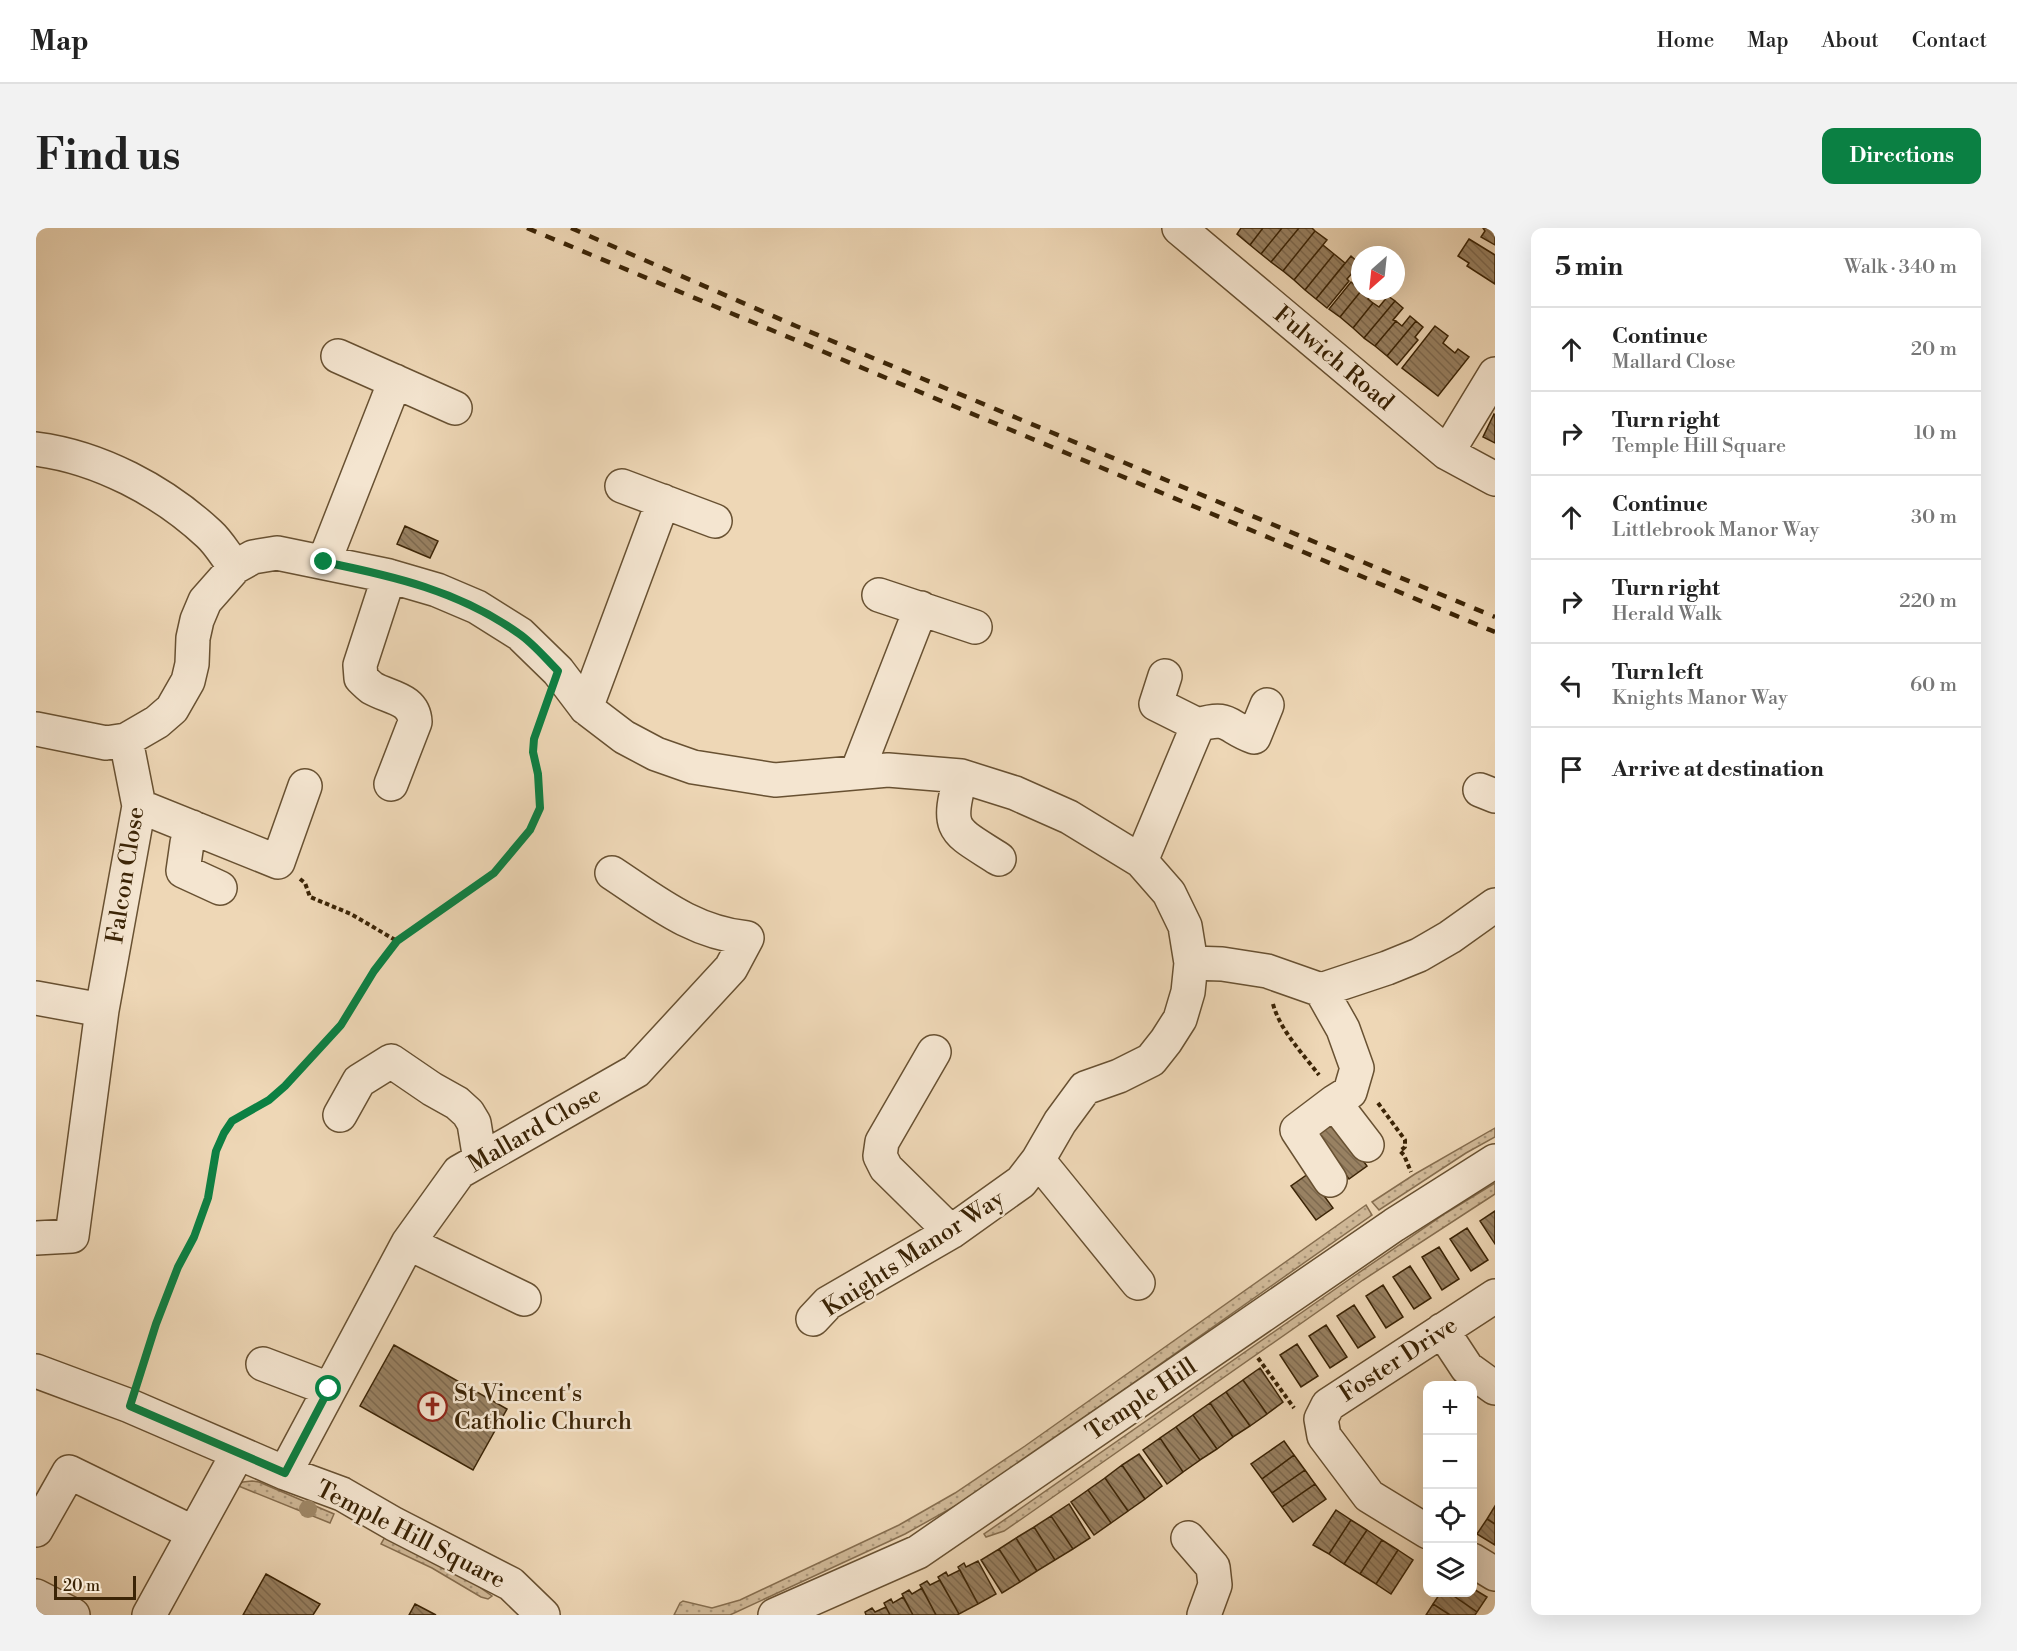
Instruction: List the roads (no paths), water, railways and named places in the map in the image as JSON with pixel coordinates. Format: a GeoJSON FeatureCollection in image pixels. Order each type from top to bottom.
{"type":"FeatureCollection","features":[{"type":"Feature","properties":{"kind":"street","name":"Fulwich Road"},"geometry":{"type":"LineString","coordinates":[[1179,228],[1447,453],[1495,479]]}},
{"type":"Feature","properties":{"kind":"street"},"geometry":{"type":"LineString","coordinates":[[338,356],[454,408]]}},
{"type":"Feature","properties":{"kind":"street"},"geometry":{"type":"LineString","coordinates":[[1447,453],[1495,374]]}},
{"type":"Feature","properties":{"kind":"street"},"geometry":{"type":"LineString","coordinates":[[324,562],[395,381]]}},
{"type":"Feature","properties":{"kind":"street"},"geometry":{"type":"LineString","coordinates":[[36,449],[57,452],[101,467],[150,491],[179,509],[211,536],[234,567]]}},
{"type":"Feature","properties":{"kind":"street"},"geometry":{"type":"LineString","coordinates":[[622,486],[715,521]]}},
{"type":"Feature","properties":{"kind":"street"},"geometry":{"type":"LineString","coordinates":[[585,708],[663,501]]}},
{"type":"Feature","properties":{"kind":"street","name":"Knights Manor Way"},"geometry":{"type":"LineString","coordinates":[[36,729],[106,743],[126,740],[157,722],[172,709],[188,681],[192,664],[193,638],[205,601],[234,567],[253,557],[277,553],[389,576],[437,590],[477,607],[520,634],[558,671],[585,708],[624,737],[656,754],[693,767],[775,780],[888,770],[961,776],[1015,794],[1069,817],[1141,861],[1169,893],[1185,926],[1191,963],[1188,992],[1180,1019],[1166,1041],[1151,1060],[1119,1076],[1085,1088],[1021,1182],[951,1232],[828,1303],[813,1319]]}},
{"type":"Feature","properties":{"kind":"street"},"geometry":{"type":"LineString","coordinates":[[389,576],[360,665],[361,678],[371,687],[411,707],[414,714],[415,722],[391,784]]}},
{"type":"Feature","properties":{"kind":"street"},"geometry":{"type":"LineString","coordinates":[[879,595],[975,627]]}},
{"type":"Feature","properties":{"kind":"street"},"geometry":{"type":"LineString","coordinates":[[857,772],[921,608]]}},
{"type":"Feature","properties":{"kind":"street"},"geometry":{"type":"LineString","coordinates":[[1165,676],[1156,704],[1198,725],[1215,720],[1224,721],[1254,737],[1267,705]]}},
{"type":"Feature","properties":{"kind":"street"},"geometry":{"type":"LineString","coordinates":[[1141,861],[1198,725]]}},
{"type":"Feature","properties":{"kind":"street","name":"Falcon Close"},"geometry":{"type":"LineString","coordinates":[[36,1238],[72,1236],[102,1010],[139,806],[126,740]]}},
{"type":"Feature","properties":{"kind":"street"},"geometry":{"type":"LineString","coordinates":[[961,776],[953,805],[954,822],[961,834],[999,859]]}},
{"type":"Feature","properties":{"kind":"street"},"geometry":{"type":"LineString","coordinates":[[139,806],[278,861],[304,786]]}},
{"type":"Feature","properties":{"kind":"street"},"geometry":{"type":"LineString","coordinates":[[192,828],[187,843],[183,872],[220,888]]}},
{"type":"Feature","properties":{"kind":"street","name":"Mallard Close"},"geometry":{"type":"LineString","coordinates":[[285,1473],[408,1243],[459,1172],[636,1071],[731,968],[747,938],[724,936],[699,927],[675,915],[612,873]]}},
{"type":"Feature","properties":{"kind":"street"},"geometry":{"type":"LineString","coordinates":[[1191,963],[1222,964],[1267,971],[1321,990],[1419,955],[1450,937],[1495,905]]}},
{"type":"Feature","properties":{"kind":"street"},"geometry":{"type":"LineString","coordinates":[[1321,990],[1344,1029],[1357,1068],[1350,1092],[1297,1130],[1330,1180]]}},
{"type":"Feature","properties":{"kind":"street"},"geometry":{"type":"LineString","coordinates":[[36,998],[102,1010]]}},
{"type":"Feature","properties":{"kind":"street"},"geometry":{"type":"LineString","coordinates":[[934,1052],[882,1142],[880,1156],[886,1168],[951,1232]]}},
{"type":"Feature","properties":{"kind":"street"},"geometry":{"type":"LineString","coordinates":[[340,1115],[359,1081],[391,1061],[457,1103],[468,1113],[474,1124],[480,1160]]}},
{"type":"Feature","properties":{"kind":"street"},"geometry":{"type":"LineString","coordinates":[[1334,1102],[1379,1152]]}},
{"type":"Feature","properties":{"kind":"street"},"geometry":{"type":"LineString","coordinates":[[1038,1160],[1138,1283]]}},
{"type":"Feature","properties":{"kind":"street","name":"Temple Hill"},"geometry":{"type":"LineString","coordinates":[[775,1615],[918,1552],[1394,1225],[1495,1161]]}},
{"type":"Feature","properties":{"kind":"street"},"geometry":{"type":"LineString","coordinates":[[408,1243],[524,1299]]}},
{"type":"Feature","properties":{"kind":"street","name":"Foster Drive"},"geometry":{"type":"LineString","coordinates":[[1423,1529],[1369,1496],[1324,1436],[1321,1419],[1328,1405],[1495,1296]]}},
{"type":"Feature","properties":{"kind":"street"},"geometry":{"type":"LineString","coordinates":[[1442,1330],[1467,1368],[1495,1388]]}},
{"type":"Feature","properties":{"kind":"street"},"geometry":{"type":"LineString","coordinates":[[263,1364],[329,1389]]}},
{"type":"Feature","properties":{"kind":"street","name":"Temple Hill Square"},"geometry":{"type":"LineString","coordinates":[[36,1371],[130,1406],[285,1473],[342,1494],[394,1524],[511,1584],[543,1615]]}},
{"type":"Feature","properties":{"kind":"street"},"geometry":{"type":"LineString","coordinates":[[149,1615],[238,1453]]}},
{"type":"Feature","properties":{"kind":"street"},"geometry":{"type":"LineString","coordinates":[[36,1530],[69,1472],[194,1533]]}},
{"type":"Feature","properties":{"kind":"street"},"geometry":{"type":"LineString","coordinates":[[1188,1538],[1213,1567],[1215,1585],[1204,1615]]}},
{"type":"Feature","properties":{"kind":"street"},"geometry":{"type":"LineString","coordinates":[[1477,1563],[1495,1574]]}},
{"type":"Feature","properties":{"kind":"street"},"geometry":{"type":"LineString","coordinates":[[36,1596],[73,1615]]}},
{"type":"Feature","properties":{"kind":"railway"},"geometry":{"type":"LineString","coordinates":[[527,228],[1495,632]]}},
{"type":"Feature","properties":{"kind":"railway"},"geometry":{"type":"LineString","coordinates":[[571,228],[796,326],[1495,617]]}},
{"type":"Feature","properties":{"kind":"place","name":"St Vincent's Catholic Church"},"geometry":{"type":"Point","coordinates":[433,1407]}}]}
